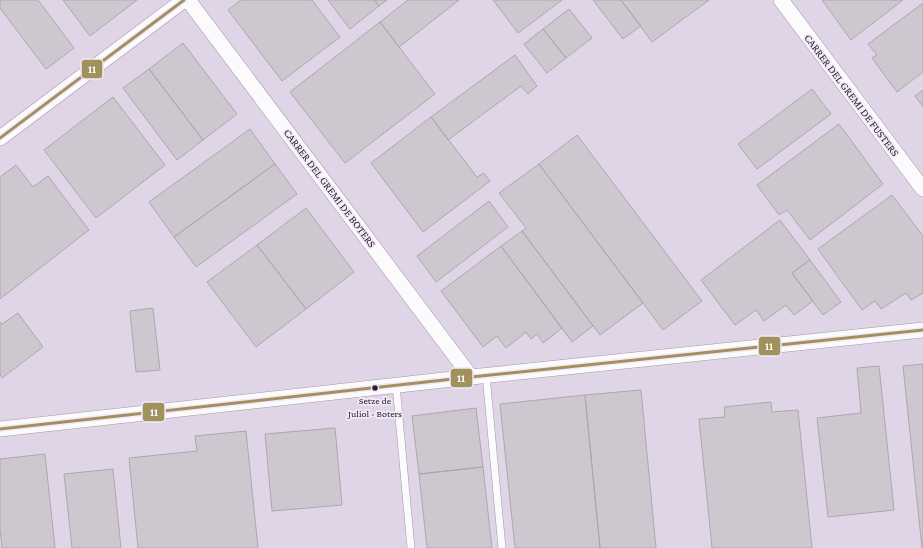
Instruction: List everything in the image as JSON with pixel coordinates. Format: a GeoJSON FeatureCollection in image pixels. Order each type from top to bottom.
{"type":"FeatureCollection","features":[{"type":"Feature","properties":{"kind":"street"},"geometry":{"type":"LineString","coordinates":[[0,138],[184,0]]}},
{"type":"Feature","properties":{"kind":"street","name":"CARRER DEL GREMI DE BOTERS"},"geometry":{"type":"LineString","coordinates":[[188,0],[471,377]]}},
{"type":"Feature","properties":{"kind":"street","name":"CARRER DEL GREMI DE FUSTERS"},"geometry":{"type":"LineString","coordinates":[[781,0],[923,189]]}},
{"type":"Feature","properties":{"kind":"street"},"geometry":{"type":"LineString","coordinates":[[0,429],[486,375],[923,330]]}},
{"type":"Feature","properties":{"kind":"lane"},"geometry":{"type":"LineString","coordinates":[[486,375],[502,548]]}},
{"type":"Feature","properties":{"kind":"lane"},"geometry":{"type":"LineString","coordinates":[[396,385],[411,548]]}},
{"type":"Feature","properties":{"kind":"shaded area"},"geometry":{"type":"Polygon","coordinates":[[[0,0],[923,0],[923,548],[0,548],[0,0]]]}},
{"type":"Feature","properties":{"kind":"building"},"geometry":{"type":"Polygon","coordinates":[[[0,0],[38,0],[74,48],[46,69],[0,8],[0,0]]]}},
{"type":"Feature","properties":{"kind":"building"},"geometry":{"type":"Polygon","coordinates":[[[63,0],[137,0],[90,36],[63,0]]]}},
{"type":"Feature","properties":{"kind":"building"},"geometry":{"type":"Polygon","coordinates":[[[241,0],[312,0],[340,37],[282,81],[228,10],[241,0]]]}},
{"type":"Feature","properties":{"kind":"building"},"geometry":{"type":"Polygon","coordinates":[[[328,0],[374,0],[379,6],[350,29],[328,0]]]}},
{"type":"Feature","properties":{"kind":"building"},"geometry":{"type":"Polygon","coordinates":[[[374,0],[387,0],[379,6],[374,0]]]}},
{"type":"Feature","properties":{"kind":"building"},"geometry":{"type":"Polygon","coordinates":[[[408,0],[459,0],[399,47],[380,22],[408,0]]]}},
{"type":"Feature","properties":{"kind":"building"},"geometry":{"type":"Polygon","coordinates":[[[493,0],[562,0],[518,33],[493,0]]]}},
{"type":"Feature","properties":{"kind":"building"},"geometry":{"type":"Polygon","coordinates":[[[593,0],[621,0],[641,26],[623,39],[593,0]]]}},
{"type":"Feature","properties":{"kind":"building"},"geometry":{"type":"Polygon","coordinates":[[[621,0],[709,0],[652,42],[621,0]]]}},
{"type":"Feature","properties":{"kind":"building"},"geometry":{"type":"Polygon","coordinates":[[[822,0],[903,0],[851,40],[822,0]]]}},
{"type":"Feature","properties":{"kind":"building"},"geometry":{"type":"Polygon","coordinates":[[[923,3],[923,72],[897,92],[872,58],[877,55],[868,44],[923,3]]]}},
{"type":"Feature","properties":{"kind":"building"},"geometry":{"type":"Polygon","coordinates":[[[569,9],[592,38],[566,58],[543,29],[569,9]]]}},
{"type":"Feature","properties":{"kind":"building"},"geometry":{"type":"Polygon","coordinates":[[[380,22],[435,94],[345,163],[290,92],[380,22]]]}},
{"type":"Feature","properties":{"kind":"building"},"geometry":{"type":"Polygon","coordinates":[[[543,29],[566,58],[547,73],[524,44],[543,29]]]}},
{"type":"Feature","properties":{"kind":"building"},"geometry":{"type":"Polygon","coordinates":[[[183,43],[237,114],[203,140],[149,69],[183,43]]]}},
{"type":"Feature","properties":{"kind":"building"},"geometry":{"type":"Polygon","coordinates":[[[515,55],[537,86],[528,94],[521,86],[448,140],[431,117],[515,55]]]}},
{"type":"Feature","properties":{"kind":"building"},"geometry":{"type":"Polygon","coordinates":[[[149,69],[203,140],[177,160],[123,88],[149,69]]]}},
{"type":"Feature","properties":{"kind":"building"},"geometry":{"type":"Polygon","coordinates":[[[812,89],[831,114],[757,169],[738,144],[812,89]]]}},
{"type":"Feature","properties":{"kind":"building"},"geometry":{"type":"Polygon","coordinates":[[[923,90],[923,107],[915,96],[923,90]]]}},
{"type":"Feature","properties":{"kind":"building"},"geometry":{"type":"Polygon","coordinates":[[[113,97],[165,165],[96,218],[44,150],[113,97]]]}},
{"type":"Feature","properties":{"kind":"building"},"geometry":{"type":"Polygon","coordinates":[[[431,117],[477,177],[484,173],[490,181],[423,232],[371,163],[431,117]]]}},
{"type":"Feature","properties":{"kind":"building"},"geometry":{"type":"Polygon","coordinates":[[[839,124],[883,184],[810,240],[787,210],[779,215],[757,185],[839,124]]]}},
{"type":"Feature","properties":{"kind":"building"},"geometry":{"type":"Polygon","coordinates":[[[250,129],[275,164],[174,237],[149,202],[250,129]]]}},
{"type":"Feature","properties":{"kind":"building"},"geometry":{"type":"Polygon","coordinates":[[[577,135],[702,301],[663,330],[539,164],[577,135]]]}},
{"type":"Feature","properties":{"kind":"building"},"geometry":{"type":"Polygon","coordinates":[[[275,164],[297,194],[196,267],[174,237],[275,164]]]}},
{"type":"Feature","properties":{"kind":"building"},"geometry":{"type":"Polygon","coordinates":[[[539,164],[643,303],[600,335],[522,231],[526,228],[499,193],[539,164]]]}},
{"type":"Feature","properties":{"kind":"building"},"geometry":{"type":"Polygon","coordinates":[[[16,165],[33,187],[48,176],[89,230],[0,299],[0,177],[16,165]]]}},
{"type":"Feature","properties":{"kind":"building"},"geometry":{"type":"Polygon","coordinates":[[[892,195],[923,236],[923,293],[911,300],[906,293],[881,309],[875,301],[862,310],[818,249],[892,195]]]}},
{"type":"Feature","properties":{"kind":"building"},"geometry":{"type":"Polygon","coordinates":[[[489,201],[508,227],[436,282],[417,256],[489,201]]]}},
{"type":"Feature","properties":{"kind":"building"},"geometry":{"type":"Polygon","coordinates":[[[306,208],[354,272],[306,309],[257,245],[306,208]]]}},
{"type":"Feature","properties":{"kind":"building"},"geometry":{"type":"Polygon","coordinates":[[[780,220],[810,260],[792,273],[813,301],[794,315],[786,305],[764,321],[756,310],[735,325],[701,280],[780,220]]]}},
{"type":"Feature","properties":{"kind":"building"},"geometry":{"type":"Polygon","coordinates":[[[522,231],[593,326],[572,342],[501,246],[522,231]]]}},
{"type":"Feature","properties":{"kind":"building"},"geometry":{"type":"Polygon","coordinates":[[[257,245],[306,309],[256,347],[207,282],[257,245]]]}},
{"type":"Feature","properties":{"kind":"building"},"geometry":{"type":"Polygon","coordinates":[[[501,246],[562,328],[543,343],[537,334],[531,339],[526,332],[506,348],[497,336],[483,347],[441,291],[501,246]]]}},
{"type":"Feature","properties":{"kind":"building"},"geometry":{"type":"Polygon","coordinates":[[[810,260],[841,302],[823,315],[792,273],[810,260]]]}},
{"type":"Feature","properties":{"kind":"building"},"geometry":{"type":"Polygon","coordinates":[[[153,308],[160,370],[136,372],[130,311],[153,308]]]}},
{"type":"Feature","properties":{"kind":"building"},"geometry":{"type":"Polygon","coordinates":[[[18,313],[43,347],[2,378],[0,374],[0,322],[2,324],[18,313]]]}},
{"type":"Feature","properties":{"kind":"building"},"geometry":{"type":"Polygon","coordinates":[[[923,364],[923,548],[922,548],[903,366],[923,364]]]}},
{"type":"Feature","properties":{"kind":"building"},"geometry":{"type":"Polygon","coordinates":[[[879,366],[894,510],[828,517],[817,418],[861,413],[857,368],[879,366]]]}},
{"type":"Feature","properties":{"kind":"building"},"geometry":{"type":"Polygon","coordinates":[[[641,390],[656,548],[600,548],[585,395],[641,390]]]}},
{"type":"Feature","properties":{"kind":"building"},"geometry":{"type":"Polygon","coordinates":[[[585,395],[600,548],[515,548],[500,404],[585,395]]]}},
{"type":"Feature","properties":{"kind":"building"},"geometry":{"type":"Polygon","coordinates":[[[771,402],[772,412],[798,410],[812,548],[712,548],[699,419],[725,417],[724,407],[771,402]]]}},
{"type":"Feature","properties":{"kind":"building"},"geometry":{"type":"Polygon","coordinates":[[[476,408],[483,467],[419,474],[412,416],[476,408]]]}},
{"type":"Feature","properties":{"kind":"building"},"geometry":{"type":"Polygon","coordinates":[[[335,428],[342,505],[272,511],[265,434],[335,428]]]}},
{"type":"Feature","properties":{"kind":"building"},"geometry":{"type":"Polygon","coordinates":[[[246,431],[258,548],[138,548],[129,458],[197,451],[195,436],[246,431]]]}},
{"type":"Feature","properties":{"kind":"building"},"geometry":{"type":"Polygon","coordinates":[[[45,454],[55,548],[2,548],[0,529],[0,459],[45,454]]]}},
{"type":"Feature","properties":{"kind":"building"},"geometry":{"type":"Polygon","coordinates":[[[483,467],[492,548],[427,548],[419,474],[483,467]]]}},
{"type":"Feature","properties":{"kind":"building"},"geometry":{"type":"Polygon","coordinates":[[[113,469],[121,548],[72,548],[64,474],[113,469]]]}},
{"type":"Feature","properties":{"kind":"transit line","name":"11"},"geometry":{"type":"LineString","coordinates":[[0,138],[184,0]]}},
{"type":"Feature","properties":{"kind":"transit line","name":"11"},"geometry":{"type":"LineString","coordinates":[[0,429],[471,377],[923,330]]}},
{"type":"Feature","properties":{"kind":"place","name":"Setze de Juliol - Boters"},"geometry":{"type":"Point","coordinates":[375,388]}}]}
